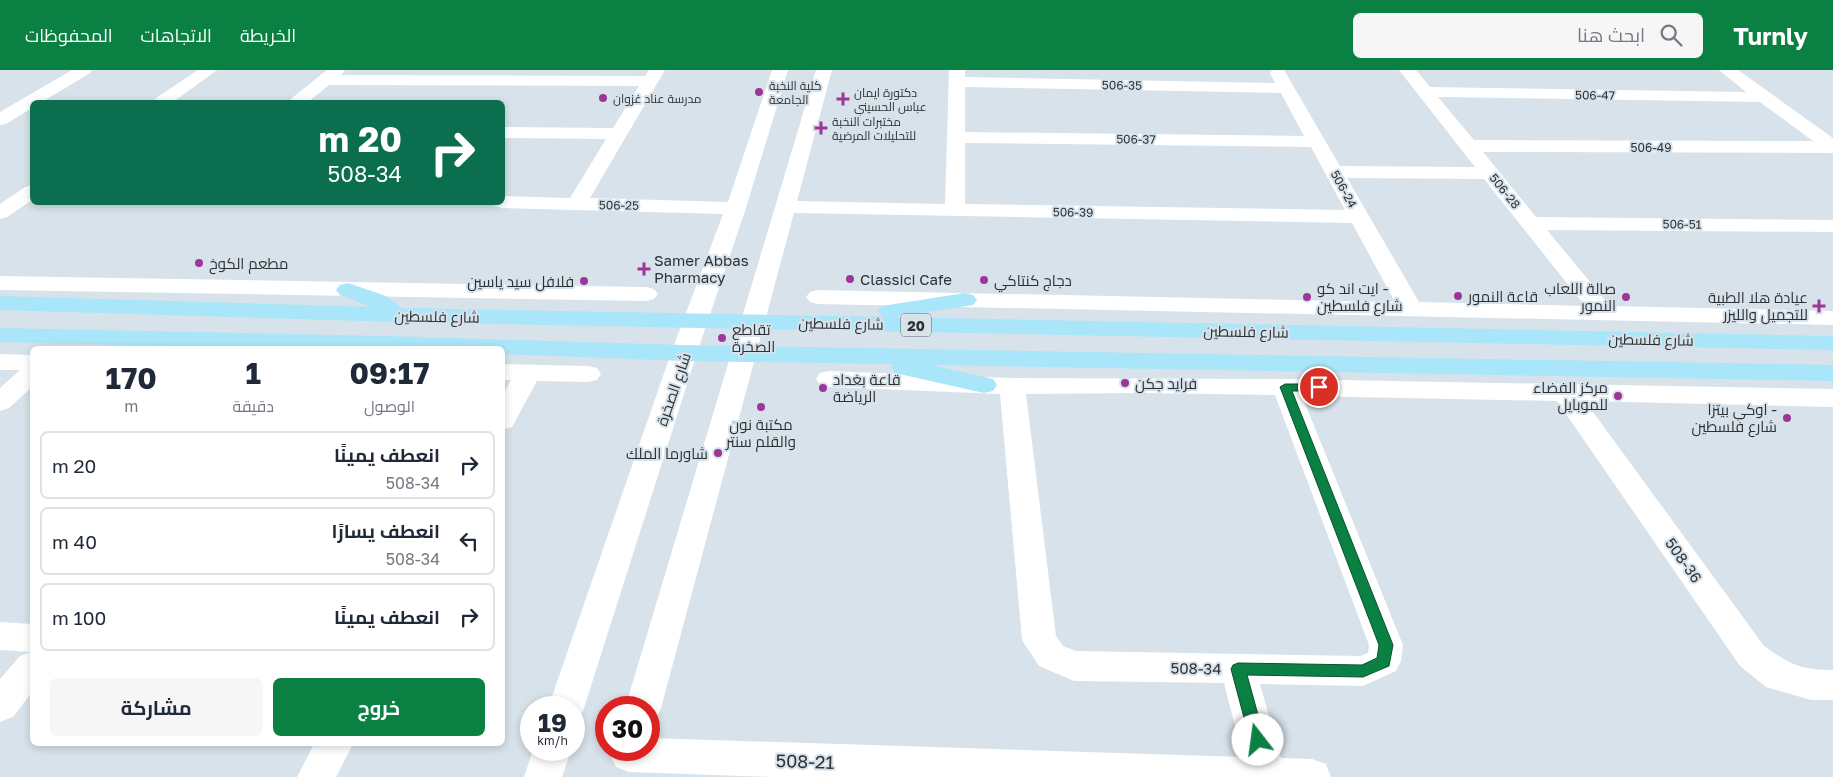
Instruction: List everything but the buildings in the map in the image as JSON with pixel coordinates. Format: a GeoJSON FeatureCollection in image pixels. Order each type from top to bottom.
{"type":"FeatureCollection","features":[{"type":"Feature","properties":{"kind":"main road"},"geometry":{"type":"LineString","coordinates":[[348,290],[378,301],[398,315]]}},
{"type":"Feature","properties":{"kind":"main road"},"geometry":{"type":"LineString","coordinates":[[829,323],[889,311],[965,300]]}},
{"type":"Feature","properties":{"kind":"main road","name":"شارع فلسطين"},"geometry":{"type":"LineString","coordinates":[[0,303],[398,315],[1833,343]]}},
{"type":"Feature","properties":{"kind":"main road","name":"شارع فلسطين"},"geometry":{"type":"LineString","coordinates":[[0,335],[485,346]]}},
{"type":"Feature","properties":{"kind":"main road"},"geometry":{"type":"LineString","coordinates":[[372,346],[386,343]]}},
{"type":"Feature","properties":{"kind":"main road","name":"شارع فلسطين"},"geometry":{"type":"LineString","coordinates":[[505,347],[870,356],[1833,373]]}},
{"type":"Feature","properties":{"kind":"main road"},"geometry":{"type":"LineString","coordinates":[[870,356],[915,370],[998,385]]}},
{"type":"Feature","properties":{"kind":"street"},"geometry":{"type":"LineString","coordinates":[[34,100],[84,70]]}},
{"type":"Feature","properties":{"kind":"street"},"geometry":{"type":"LineString","coordinates":[[165,100],[209,70]]}},
{"type":"Feature","properties":{"kind":"street","name":"506-24"},"geometry":{"type":"LineString","coordinates":[[1276,70],[1411,309]]}},
{"type":"Feature","properties":{"kind":"street","name":"506-28"},"geometry":{"type":"LineString","coordinates":[[1407,70],[1604,313]]}},
{"type":"Feature","properties":{"kind":"street"},"geometry":{"type":"LineString","coordinates":[[1727,70],[1833,147]]}},
{"type":"Feature","properties":{"kind":"street"},"geometry":{"type":"LineString","coordinates":[[300,100],[331,75],[654,75]]}},
{"type":"Feature","properties":{"kind":"street"},"geometry":{"type":"LineString","coordinates":[[576,204],[654,75]]}},
{"type":"Feature","properties":{"kind":"street","name":"شارع الصخرة"},"geometry":{"type":"LineString","coordinates":[[646,696],[786,207],[799,76]]}},
{"type":"Feature","properties":{"kind":"street","name":"شارع الصخرة"},"geometry":{"type":"LineString","coordinates":[[570,696],[684,352],[697,321],[736,208],[799,76]]}},
{"type":"Feature","properties":{"kind":"street"},"geometry":{"type":"LineString","coordinates":[[955,210],[957,76]]}},
{"type":"Feature","properties":{"kind":"street","name":"506-35"},"geometry":{"type":"LineString","coordinates":[[957,76],[1286,88]]}},
{"type":"Feature","properties":{"kind":"street","name":"506-47"},"geometry":{"type":"LineString","coordinates":[[1425,92],[1765,97]]}},
{"type":"Feature","properties":{"kind":"street"},"geometry":{"type":"LineString","coordinates":[[0,120],[30,102]]}},
{"type":"Feature","properties":{"kind":"street"},"geometry":{"type":"LineString","coordinates":[[0,126],[24,126]]}},
{"type":"Feature","properties":{"kind":"street"},"geometry":{"type":"LineString","coordinates":[[505,132],[618,134]]}},
{"type":"Feature","properties":{"kind":"street","name":"506-37"},"geometry":{"type":"LineString","coordinates":[[956,137],[1317,142]]}},
{"type":"Feature","properties":{"kind":"street","name":"506-49"},"geometry":{"type":"LineString","coordinates":[[1469,146],[1833,147]]}},
{"type":"Feature","properties":{"kind":"street"},"geometry":{"type":"LineString","coordinates":[[1334,172],[1491,173]]}},
{"type":"Feature","properties":{"kind":"street"},"geometry":{"type":"LineString","coordinates":[[0,213],[30,193]]}},
{"type":"Feature","properties":{"kind":"street","name":"506-25"},"geometry":{"type":"LineString","coordinates":[[505,202],[736,208]]}},
{"type":"Feature","properties":{"kind":"street","name":"506-39"},"geometry":{"type":"LineString","coordinates":[[786,207],[1359,217]]}},
{"type":"Feature","properties":{"kind":"street","name":"506-51"},"geometry":{"type":"LineString","coordinates":[[1531,223],[1833,226]]}},
{"type":"Feature","properties":{"kind":"street"},"geometry":{"type":"LineString","coordinates":[[0,283],[646,294]]}},
{"type":"Feature","properties":{"kind":"street"},"geometry":{"type":"LineString","coordinates":[[818,297],[1833,318]]}},
{"type":"Feature","properties":{"kind":"street"},"geometry":{"type":"LineString","coordinates":[[0,362],[30,363]]}},
{"type":"Feature","properties":{"kind":"street"},"geometry":{"type":"LineString","coordinates":[[505,410],[515,373],[588,374]]}},
{"type":"Feature","properties":{"kind":"street"},"geometry":{"type":"LineString","coordinates":[[0,402],[30,376]]}},
{"type":"Feature","properties":{"kind":"street"},"geometry":{"type":"LineString","coordinates":[[829,379],[998,385],[1285,387],[1833,398]]}},
{"type":"Feature","properties":{"kind":"street","name":"508-34"},"geometry":{"type":"LineString","coordinates":[[998,385],[1040,640],[1052,656],[1074,666],[1363,671],[1384,661],[1386,645],[1285,387]]}},
{"type":"Feature","properties":{"kind":"street","name":"508-36"},"geometry":{"type":"LineString","coordinates":[[1565,393],[1752,656],[1780,676],[1811,685],[1833,685]]}},
{"type":"Feature","properties":{"kind":"street"},"geometry":{"type":"LineString","coordinates":[[0,636],[30,638]]}},
{"type":"Feature","properties":{"kind":"street"},"geometry":{"type":"LineString","coordinates":[[0,706],[30,668]]}},
{"type":"Feature","properties":{"kind":"street"},"geometry":{"type":"LineString","coordinates":[[1238,669],[1245,776]]}},
{"type":"Feature","properties":{"kind":"street"},"geometry":{"type":"LineString","coordinates":[[316,777],[333,746]]}},
{"type":"Feature","properties":{"kind":"street"},"geometry":{"type":"LineString","coordinates":[[543,777],[548,761]]}},
{"type":"Feature","properties":{"kind":"street","name":"508-21"},"geometry":{"type":"LineString","coordinates":[[627,761],[1312,777]]}},
{"type":"Feature","properties":{"kind":"place","name":"كلية النخبة الجامعة"},"geometry":{"type":"Point","coordinates":[759,92]}},
{"type":"Feature","properties":{"kind":"place","name":"مدرسة عناد غزوان"},"geometry":{"type":"Point","coordinates":[603,98]}},
{"type":"Feature","properties":{"kind":"place","name":"دكتورة ايمان عباس الحسيني"},"geometry":{"type":"Point","coordinates":[843,99]}},
{"type":"Feature","properties":{"kind":"place","name":"مختبرات النخبة للتحليلات المرضية"},"geometry":{"type":"Point","coordinates":[821,128]}},
{"type":"Feature","properties":{"kind":"place","name":"مطعم الكوخ"},"geometry":{"type":"Point","coordinates":[199,263]}},
{"type":"Feature","properties":{"kind":"place","name":"Samer Abbas Pharmacy"},"geometry":{"type":"Point","coordinates":[644,269]}},
{"type":"Feature","properties":{"kind":"place","name":"Classici Cafe"},"geometry":{"type":"Point","coordinates":[850,279]}},
{"type":"Feature","properties":{"kind":"place","name":"دجاج كنتاكي"},"geometry":{"type":"Point","coordinates":[984,280]}},
{"type":"Feature","properties":{"kind":"place","name":"فلافل سيد ياسين"},"geometry":{"type":"Point","coordinates":[584,281]}},
{"type":"Feature","properties":{"kind":"place","name":"قاعة النمور"},"geometry":{"type":"Point","coordinates":[1458,296]}},
{"type":"Feature","properties":{"kind":"place","name":"ايت اند كو - شارع فلسطين"},"geometry":{"type":"Point","coordinates":[1307,297]}},
{"type":"Feature","properties":{"kind":"place","name":"صالة اللعاب النمور"},"geometry":{"type":"Point","coordinates":[1626,297]}},
{"type":"Feature","properties":{"kind":"place","name":"عيادة هلا الطبية للتجميل والليزر"},"geometry":{"type":"Point","coordinates":[1819,306]}},
{"type":"Feature","properties":{"kind":"place","name":"تقاطع الصخرة"},"geometry":{"type":"Point","coordinates":[722,338]}},
{"type":"Feature","properties":{"kind":"place","name":"فرايد جكن"},"geometry":{"type":"Point","coordinates":[1125,383]}},
{"type":"Feature","properties":{"kind":"place","name":"قاعة بغداد الرياضة"},"geometry":{"type":"Point","coordinates":[823,388]}},
{"type":"Feature","properties":{"kind":"place","name":"مركز الفضاء للموبايل"},"geometry":{"type":"Point","coordinates":[1618,396]}},
{"type":"Feature","properties":{"kind":"place","name":"مكتبة نون والقلم سنتر"},"geometry":{"type":"Point","coordinates":[761,407]}},
{"type":"Feature","properties":{"kind":"place","name":"اوكي بيتزا - شارع فلسطين"},"geometry":{"type":"Point","coordinates":[1787,418]}},
{"type":"Feature","properties":{"kind":"place","name":"شاورما الملك"},"geometry":{"type":"Point","coordinates":[718,453]}},
{"type":"Feature","properties":{"kind":"route"},"geometry":{"type":"LineString","coordinates":[[1258,740],[1238,669],[1363,671],[1384,661],[1386,645],[1285,387],[1319,387]]}}]}
